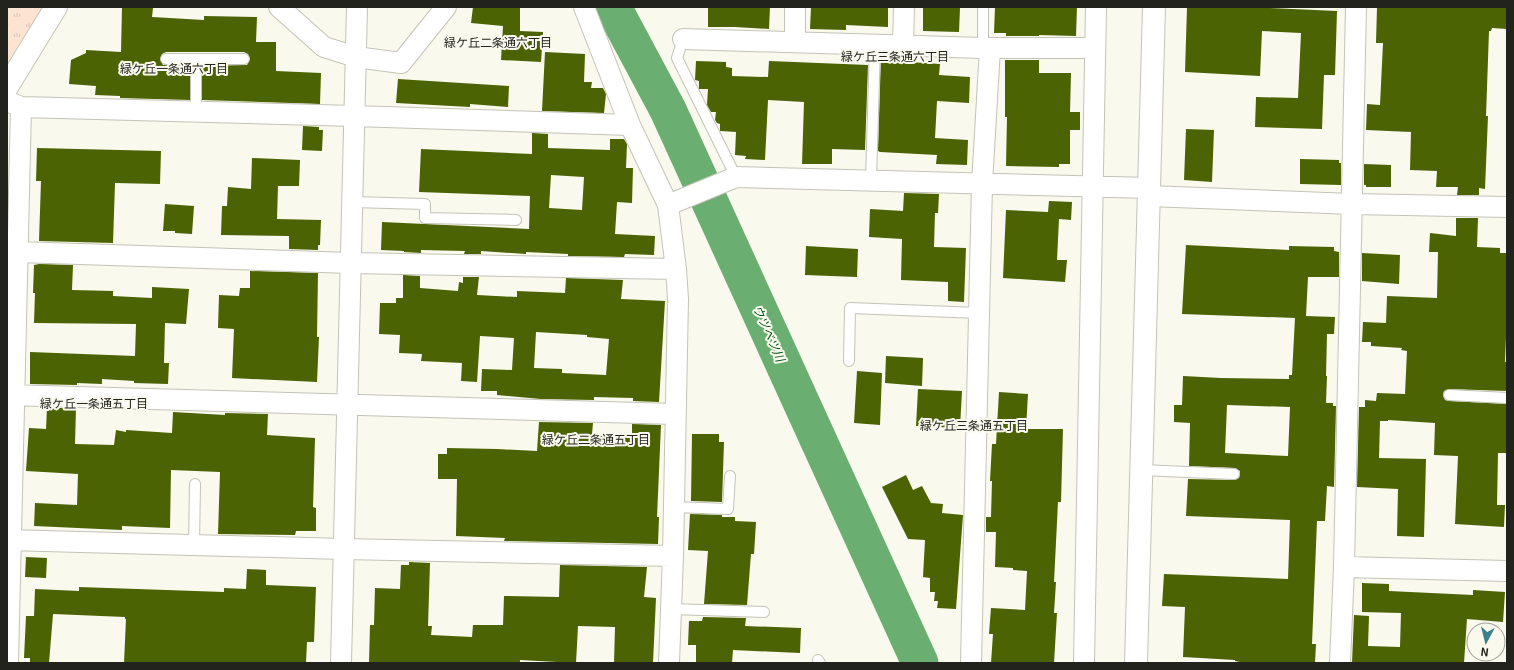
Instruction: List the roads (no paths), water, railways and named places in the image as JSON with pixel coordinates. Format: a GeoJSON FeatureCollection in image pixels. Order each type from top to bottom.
{"type":"FeatureCollection","features":[{"type":"Feature","properties":{"kind":"street"},"geometry":{"type":"LineString","coordinates":[[7,87],[56,7]]}},
{"type":"Feature","properties":{"kind":"street"},"geometry":{"type":"LineString","coordinates":[[279,7],[324,48],[356,57],[402,63],[446,7]]}},
{"type":"Feature","properties":{"kind":"street"},"geometry":{"type":"LineString","coordinates":[[341,663],[357,7]]}},
{"type":"Feature","properties":{"kind":"street"},"geometry":{"type":"LineString","coordinates":[[584,7],[630,125],[673,202],[678,299],[673,556],[669,663]]}},
{"type":"Feature","properties":{"kind":"street"},"geometry":{"type":"LineString","coordinates":[[795,7],[795,42]]}},
{"type":"Feature","properties":{"kind":"street"},"geometry":{"type":"LineString","coordinates":[[903,46],[904,7]]}},
{"type":"Feature","properties":{"kind":"street"},"geometry":{"type":"LineString","coordinates":[[1084,663],[1093,186],[1094,48],[1096,7]]}},
{"type":"Feature","properties":{"kind":"street"},"geometry":{"type":"LineString","coordinates":[[1136,663],[1154,7]]}},
{"type":"Feature","properties":{"kind":"street"},"geometry":{"type":"LineString","coordinates":[[1340,663],[1344,567],[1356,7]]}},
{"type":"Feature","properties":{"kind":"street"},"geometry":{"type":"LineString","coordinates":[[683,39],[986,48],[1094,48]]}},
{"type":"Feature","properties":{"kind":"street"},"geometry":{"type":"LineString","coordinates":[[971,663],[986,48]]}},
{"type":"Feature","properties":{"kind":"street"},"geometry":{"type":"LineString","coordinates":[[8,663],[14,104],[196,112],[630,125]]}},
{"type":"Feature","properties":{"kind":"street"},"geometry":{"type":"LineString","coordinates":[[673,202],[732,178],[1093,186],[1149,192],[1352,204],[1507,207]]}},
{"type":"Feature","properties":{"kind":"street"},"geometry":{"type":"LineString","coordinates":[[12,252],[351,262],[676,269]]}},
{"type":"Feature","properties":{"kind":"street"},"geometry":{"type":"LineString","coordinates":[[11,395],[676,414]]}},
{"type":"Feature","properties":{"kind":"street"},"geometry":{"type":"LineString","coordinates":[[9,540],[673,556]]}},
{"type":"Feature","properties":{"kind":"street"},"geometry":{"type":"LineString","coordinates":[[1344,567],[1507,571]]}},
{"type":"Feature","properties":{"kind":"lane"},"geometry":{"type":"LineString","coordinates":[[983,7],[986,48]]}},
{"type":"Feature","properties":{"kind":"lane"},"geometry":{"type":"LineString","coordinates":[[683,39],[678,58],[732,178]]}},
{"type":"Feature","properties":{"kind":"lane"},"geometry":{"type":"LineString","coordinates":[[871,180],[875,44]]}},
{"type":"Feature","properties":{"kind":"lane"},"geometry":{"type":"LineString","coordinates":[[166,59],[244,59]]}},
{"type":"Feature","properties":{"kind":"lane"},"geometry":{"type":"LineString","coordinates":[[196,59],[196,112]]}},
{"type":"Feature","properties":{"kind":"lane"},"geometry":{"type":"LineString","coordinates":[[352,202],[425,204],[425,218],[516,220]]}},
{"type":"Feature","properties":{"kind":"lane"},"geometry":{"type":"LineString","coordinates":[[849,361],[850,308],[979,313]]}},
{"type":"Feature","properties":{"kind":"lane"},"geometry":{"type":"LineString","coordinates":[[1449,394],[1507,398]]}},
{"type":"Feature","properties":{"kind":"lane"},"geometry":{"type":"LineString","coordinates":[[1141,470],[1234,474]]}},
{"type":"Feature","properties":{"kind":"lane"},"geometry":{"type":"LineString","coordinates":[[674,507],[728,509],[730,476]]}},
{"type":"Feature","properties":{"kind":"lane"},"geometry":{"type":"LineString","coordinates":[[194,545],[195,484]]}},
{"type":"Feature","properties":{"kind":"lane"},"geometry":{"type":"LineString","coordinates":[[671,608],[764,612]]}},
{"type":"Feature","properties":{"kind":"waterway","name":"ウツベツ川"},"geometry":{"type":"LineString","coordinates":[[613,7],[668,110],[920,663]]}},
{"type":"Feature","properties":{"kind":"district","name":"緑ケ丘二条通六丁目"},"geometry":{"type":"Point","coordinates":[498,41]}},
{"type":"Feature","properties":{"kind":"district","name":"緑ケ丘三条通六丁目"},"geometry":{"type":"Point","coordinates":[895,55]}},
{"type":"Feature","properties":{"kind":"district","name":"緑ケ丘一条通六丁目"},"geometry":{"type":"Point","coordinates":[174,67]}},
{"type":"Feature","properties":{"kind":"district","name":"緑ケ丘一条通五丁目"},"geometry":{"type":"Point","coordinates":[94,402]}},
{"type":"Feature","properties":{"kind":"district","name":"緑ケ丘三条通五丁目"},"geometry":{"type":"Point","coordinates":[974,424]}},
{"type":"Feature","properties":{"kind":"district","name":"緑ケ丘二条通五丁目"},"geometry":{"type":"Point","coordinates":[596,438]}}]}
